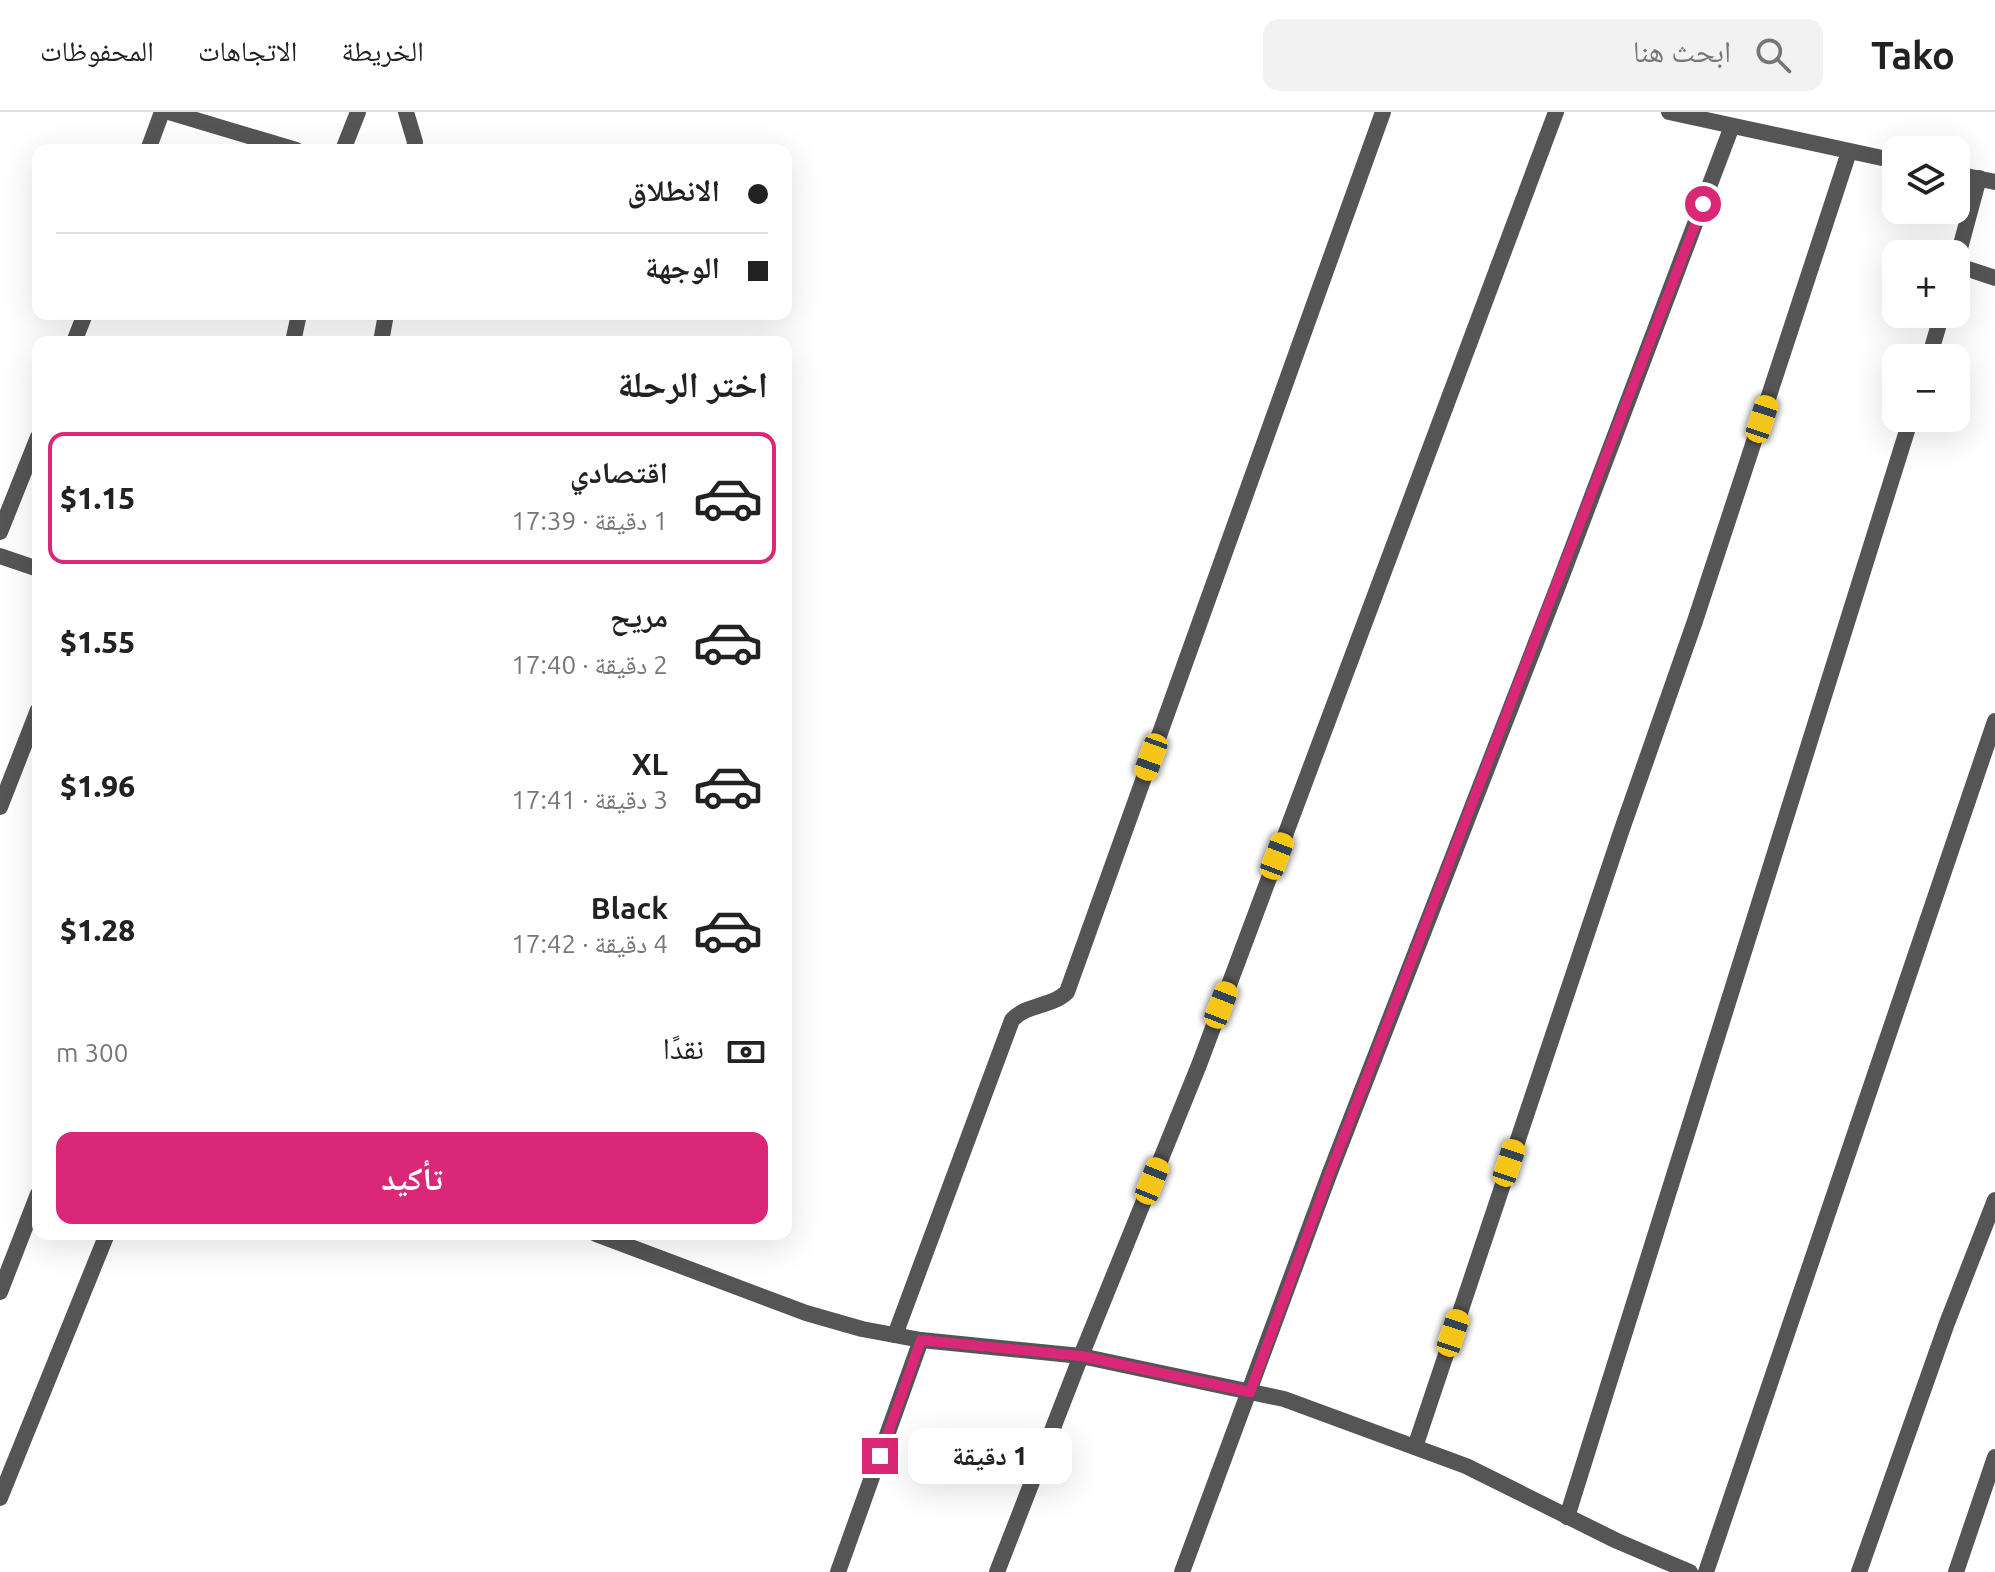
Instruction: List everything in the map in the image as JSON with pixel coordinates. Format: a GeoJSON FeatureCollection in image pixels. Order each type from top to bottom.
{"type":"FeatureCollection","features":[{"type":"Feature","properties":{"kind":"street"},"geometry":{"type":"LineString","coordinates":[[150,144],[162,112]]}},
{"type":"Feature","properties":{"kind":"street"},"geometry":{"type":"LineString","coordinates":[[169,112],[276,144]]}},
{"type":"Feature","properties":{"kind":"street"},"geometry":{"type":"LineString","coordinates":[[345,144],[358,112]]}},
{"type":"Feature","properties":{"kind":"street"},"geometry":{"type":"LineString","coordinates":[[406,112],[415,144]]}},
{"type":"Feature","properties":{"kind":"street"},"geometry":{"type":"LineString","coordinates":[[895,1335],[1012,1020],[1020,1013],[1060,999],[1067,992],[1383,112]]}},
{"type":"Feature","properties":{"kind":"street"},"geometry":{"type":"LineString","coordinates":[[997,1572],[1199,1065],[1556,112]]}},
{"type":"Feature","properties":{"kind":"street"},"geometry":{"type":"LineString","coordinates":[[1669,112],[1882,158]]}},
{"type":"Feature","properties":{"kind":"street"},"geometry":{"type":"LineString","coordinates":[[1182,1572],[1329,1175],[1558,586],[1732,126]]}},
{"type":"Feature","properties":{"kind":"street"},"geometry":{"type":"LineString","coordinates":[[1415,1447],[1606,875],[1695,621],[1849,152]]}},
{"type":"Feature","properties":{"kind":"street"},"geometry":{"type":"LineString","coordinates":[[1965,240],[1987,180]]}},
{"type":"Feature","properties":{"kind":"street"},"geometry":{"type":"LineString","coordinates":[[1970,269],[1995,278]]}},
{"type":"Feature","properties":{"kind":"street"},"geometry":{"type":"LineString","coordinates":[[1567,1517],[1907,432]]}},
{"type":"Feature","properties":{"kind":"street"},"geometry":{"type":"LineString","coordinates":[[0,532],[32,452]]}},
{"type":"Feature","properties":{"kind":"street"},"geometry":{"type":"LineString","coordinates":[[0,556],[32,567]]}},
{"type":"Feature","properties":{"kind":"street"},"geometry":{"type":"LineString","coordinates":[[1706,1572],[1995,721]]}},
{"type":"Feature","properties":{"kind":"street"},"geometry":{"type":"LineString","coordinates":[[0,807],[32,725]]}},
{"type":"Feature","properties":{"kind":"street"},"geometry":{"type":"LineString","coordinates":[[1859,1572],[1947,1323],[1995,1200]]}},
{"type":"Feature","properties":{"kind":"street"},"geometry":{"type":"LineString","coordinates":[[0,1292],[32,1209]]}},
{"type":"Feature","properties":{"kind":"street"},"geometry":{"type":"LineString","coordinates":[[0,1498],[105,1240]]}},
{"type":"Feature","properties":{"kind":"street"},"geometry":{"type":"LineString","coordinates":[[612,1240],[806,1313],[862,1329],[921,1340],[1081,1356],[1284,1399],[1466,1466],[1567,1517],[1690,1572]]}},
{"type":"Feature","properties":{"kind":"street"},"geometry":{"type":"LineString","coordinates":[[838,1572],[921,1340]]}},
{"type":"Feature","properties":{"kind":"street"},"geometry":{"type":"LineString","coordinates":[[1956,1572],[1995,1457]]}},
{"type":"Feature","properties":{"kind":"route"},"geometry":{"type":"LineString","coordinates":[[880,1456],[921,1340],[1081,1356],[1250,1392],[1329,1175],[1703,204]]}}]}
